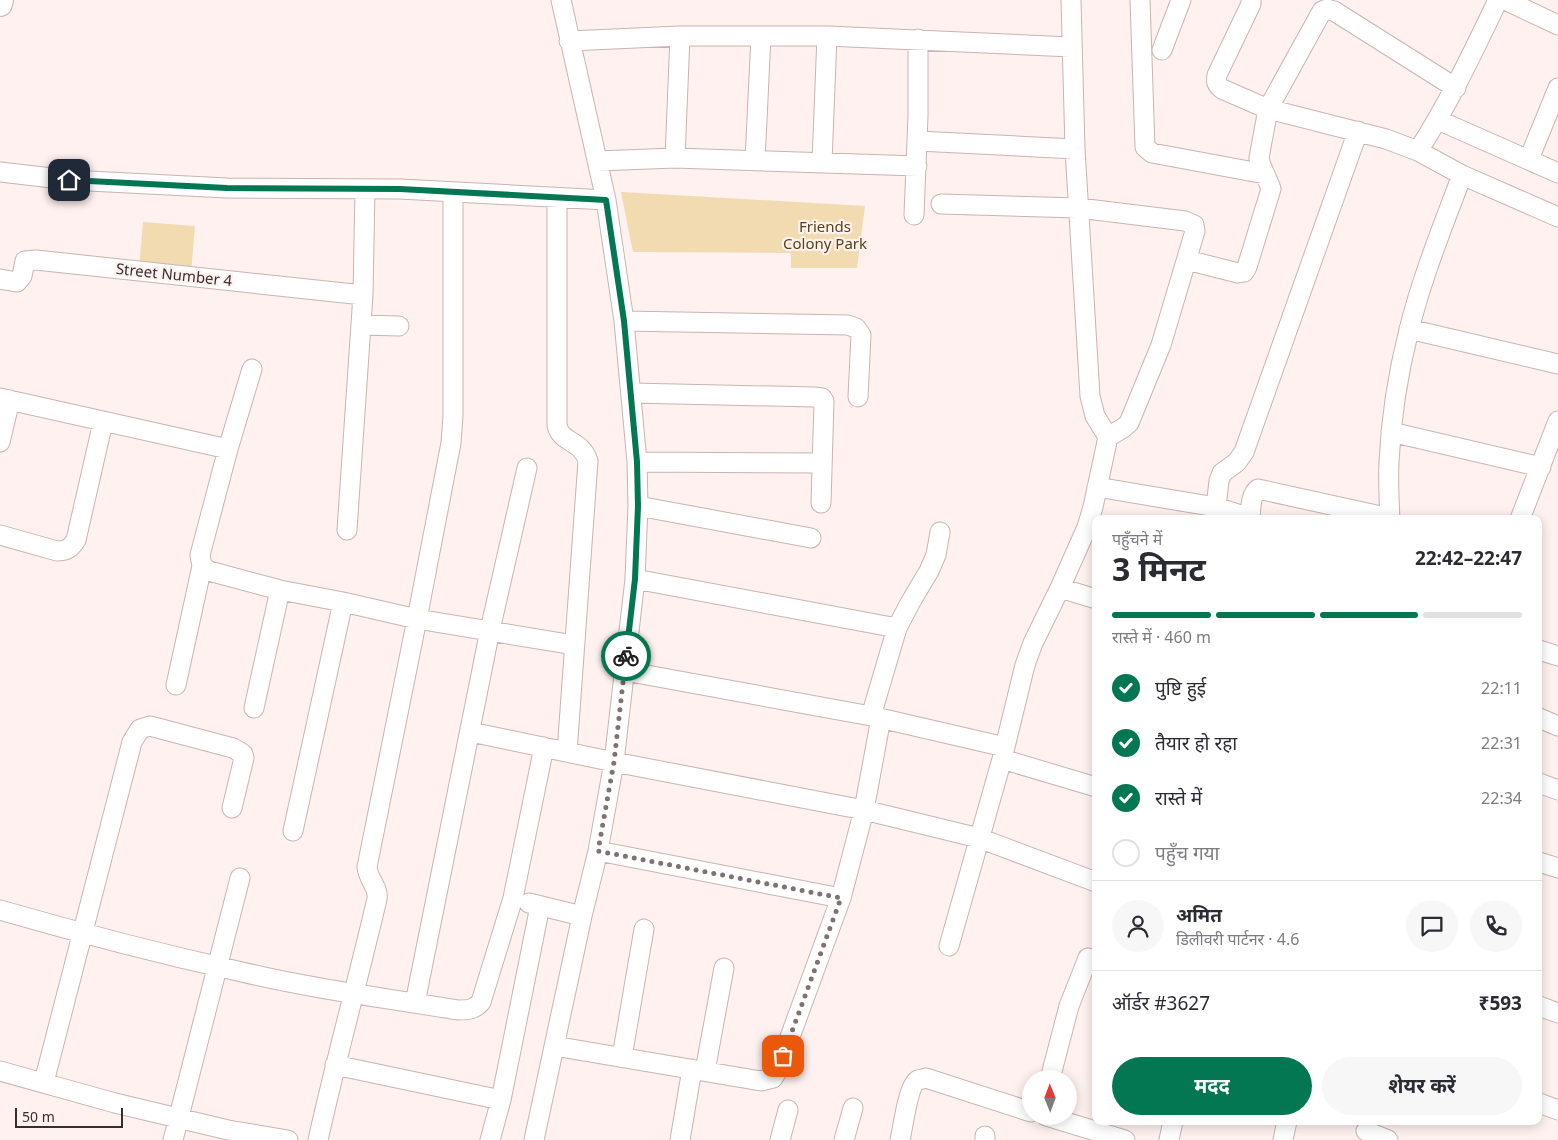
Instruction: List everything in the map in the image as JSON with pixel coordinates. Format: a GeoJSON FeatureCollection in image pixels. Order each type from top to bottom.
{"type":"FeatureCollection","features":[{"type":"Feature","properties":{"kind":"main road"},"geometry":{"type":"LineString","coordinates":[[0,4],[1,0]]}},
{"type":"Feature","properties":{"kind":"street"},"geometry":{"type":"LineString","coordinates":[[534,1140],[582,916],[598,851],[614,762],[635,579],[638,506],[637,462],[624,321],[606,200],[561,0]]}},
{"type":"Feature","properties":{"kind":"street"},"geometry":{"type":"LineString","coordinates":[[949,946],[1026,665],[1033,643],[1087,527],[1108,437],[1095,416],[1090,396],[1074,150],[1071,0]]}},
{"type":"Feature","properties":{"kind":"street"},"geometry":{"type":"LineString","coordinates":[[1140,0],[1145,147],[1152,153],[1265,174]]}},
{"type":"Feature","properties":{"kind":"street"},"geometry":{"type":"LineString","coordinates":[[1162,50],[1181,0]]}},
{"type":"Feature","properties":{"kind":"street"},"geometry":{"type":"LineString","coordinates":[[1252,0],[1217,74],[1216,81],[1222,89],[1268,109],[1358,131],[1418,151],[1462,175],[1558,217]]}},
{"type":"Feature","properties":{"kind":"street"},"geometry":{"type":"LineString","coordinates":[[1418,151],[1456,88],[1498,0]]}},
{"type":"Feature","properties":{"kind":"street"},"geometry":{"type":"LineString","coordinates":[[1505,0],[1558,25]]}},
{"type":"Feature","properties":{"kind":"street"},"geometry":{"type":"LineString","coordinates":[[1187,260],[1238,273],[1244,272],[1248,267],[1271,190],[1261,166],[1260,158],[1268,109],[1322,11],[1327,9],[1334,11],[1456,88]]}},
{"type":"Feature","properties":{"kind":"street"},"geometry":{"type":"LineString","coordinates":[[569,41],[680,36],[827,36],[1071,47]]}},
{"type":"Feature","properties":{"kind":"street"},"geometry":{"type":"LineString","coordinates":[[675,158],[680,36]]}},
{"type":"Feature","properties":{"kind":"street"},"geometry":{"type":"LineString","coordinates":[[755,161],[761,36]]}},
{"type":"Feature","properties":{"kind":"street"},"geometry":{"type":"LineString","coordinates":[[822,162],[827,36]]}},
{"type":"Feature","properties":{"kind":"street"},"geometry":{"type":"LineString","coordinates":[[914,214],[918,140],[918,40]]}},
{"type":"Feature","properties":{"kind":"street"},"geometry":{"type":"LineString","coordinates":[[1529,159],[1558,88]]}},
{"type":"Feature","properties":{"kind":"street"},"geometry":{"type":"LineString","coordinates":[[1438,120],[1558,173]]}},
{"type":"Feature","properties":{"kind":"street"},"geometry":{"type":"LineString","coordinates":[[1207,511],[1222,472],[1237,462],[1244,452],[1358,131]]}},
{"type":"Feature","properties":{"kind":"street"},"geometry":{"type":"LineString","coordinates":[[918,140],[1074,150]]}},
{"type":"Feature","properties":{"kind":"street"},"geometry":{"type":"LineString","coordinates":[[597,161],[675,158],[917,166]]}},
{"type":"Feature","properties":{"kind":"street"},"geometry":{"type":"LineString","coordinates":[[0,172],[69,180],[227,188],[400,189],[606,200]]}},
{"type":"Feature","properties":{"kind":"street"},"geometry":{"type":"LineString","coordinates":[[1390,515],[1389,462],[1391,432],[1409,329],[1427,269],[1462,175]]}},
{"type":"Feature","properties":{"kind":"street"},"geometry":{"type":"LineString","coordinates":[[346,530],[363,295],[365,189]]}},
{"type":"Feature","properties":{"kind":"street"},"geometry":{"type":"LineString","coordinates":[[318,1140],[378,894],[369,878],[367,867],[452,434],[453,192]]}},
{"type":"Feature","properties":{"kind":"street"},"geometry":{"type":"LineString","coordinates":[[557,198],[557,425],[561,435],[582,448],[588,461],[567,752]]}},
{"type":"Feature","properties":{"kind":"street"},"geometry":{"type":"LineString","coordinates":[[941,204],[1079,208],[1191,222],[1194,225],[1195,231],[1161,345],[1132,417],[1124,428],[1108,437]]}},
{"type":"Feature","properties":{"kind":"street","name":"Street Number 4"},"geometry":{"type":"LineString","coordinates":[[0,279],[17,282],[22,276],[25,261],[36,260],[363,295]]}},
{"type":"Feature","properties":{"kind":"street"},"geometry":{"type":"LineString","coordinates":[[624,321],[848,325],[856,328],[861,335],[858,397]]}},
{"type":"Feature","properties":{"kind":"street"},"geometry":{"type":"LineString","coordinates":[[361,325],[399,326]]}},
{"type":"Feature","properties":{"kind":"street"},"geometry":{"type":"LineString","coordinates":[[1409,329],[1558,364]]}},
{"type":"Feature","properties":{"kind":"street"},"geometry":{"type":"LineString","coordinates":[[176,685],[202,566],[200,555],[228,449],[252,369]]}},
{"type":"Feature","properties":{"kind":"street"},"geometry":{"type":"LineString","coordinates":[[631,393],[822,398],[824,401],[821,503]]}},
{"type":"Feature","properties":{"kind":"street"},"geometry":{"type":"LineString","coordinates":[[0,442],[5,399],[228,449]]}},
{"type":"Feature","properties":{"kind":"street"},"geometry":{"type":"LineString","coordinates":[[1522,515],[1558,421]]}},
{"type":"Feature","properties":{"kind":"street"},"geometry":{"type":"LineString","coordinates":[[0,535],[57,551],[66,551],[72,546],[76,540],[103,422]]}},
{"type":"Feature","properties":{"kind":"street"},"geometry":{"type":"LineString","coordinates":[[1391,432],[1540,467]]}},
{"type":"Feature","properties":{"kind":"street"},"geometry":{"type":"LineString","coordinates":[[637,462],[822,463]]}},
{"type":"Feature","properties":{"kind":"street"},"geometry":{"type":"LineString","coordinates":[[415,1003],[490,630],[526,468]]}},
{"type":"Feature","properties":{"kind":"street"},"geometry":{"type":"LineString","coordinates":[[1097,487],[1232,515]]}},
{"type":"Feature","properties":{"kind":"street"},"geometry":{"type":"LineString","coordinates":[[1250,515],[1253,495],[1258,489],[1376,515]]}},
{"type":"Feature","properties":{"kind":"street"},"geometry":{"type":"LineString","coordinates":[[638,506],[811,538]]}},
{"type":"Feature","properties":{"kind":"street"},"geometry":{"type":"LineString","coordinates":[[554,1046],[761,1080],[773,1078],[783,1056],[841,898],[864,810],[876,717],[897,628],[929,571],[936,554],[940,532]]}},
{"type":"Feature","properties":{"kind":"street"},"geometry":{"type":"LineString","coordinates":[[202,566],[209,570],[280,590],[417,619],[490,630],[574,646]]}},
{"type":"Feature","properties":{"kind":"street"},"geometry":{"type":"LineString","coordinates":[[635,579],[897,628]]}},
{"type":"Feature","properties":{"kind":"street"},"geometry":{"type":"LineString","coordinates":[[1060,588],[1092,598]]}},
{"type":"Feature","properties":{"kind":"street"},"geometry":{"type":"LineString","coordinates":[[254,708],[280,590]]}},
{"type":"Feature","properties":{"kind":"street"},"geometry":{"type":"LineString","coordinates":[[294,831],[343,602]]}},
{"type":"Feature","properties":{"kind":"street"},"geometry":{"type":"LineString","coordinates":[[1542,651],[1558,656]]}},
{"type":"Feature","properties":{"kind":"street"},"geometry":{"type":"LineString","coordinates":[[625,671],[876,717],[1003,753],[1092,786]]}},
{"type":"Feature","properties":{"kind":"street"},"geometry":{"type":"LineString","coordinates":[[1542,719],[1558,726]]}},
{"type":"Feature","properties":{"kind":"street"},"geometry":{"type":"LineString","coordinates":[[44,1082],[132,742],[140,729],[150,726],[233,748],[243,754],[244,758],[232,808]]}},
{"type":"Feature","properties":{"kind":"street"},"geometry":{"type":"LineString","coordinates":[[471,732],[614,762],[864,810],[978,838],[1092,881]]}},
{"type":"Feature","properties":{"kind":"street"},"geometry":{"type":"LineString","coordinates":[[0,910],[83,934],[242,973],[458,1010],[470,1010],[477,1007],[481,1002],[513,898],[544,747]]}},
{"type":"Feature","properties":{"kind":"street"},"geometry":{"type":"LineString","coordinates":[[1542,784],[1558,790]]}},
{"type":"Feature","properties":{"kind":"street"},"geometry":{"type":"LineString","coordinates":[[598,851],[841,898]]}},
{"type":"Feature","properties":{"kind":"street"},"geometry":{"type":"LineString","coordinates":[[1542,863],[1558,868]]}},
{"type":"Feature","properties":{"kind":"street"},"geometry":{"type":"LineString","coordinates":[[173,1140],[240,878]]}},
{"type":"Feature","properties":{"kind":"street"},"geometry":{"type":"LineString","coordinates":[[513,898],[582,916]]}},
{"type":"Feature","properties":{"kind":"street"},"geometry":{"type":"LineString","coordinates":[[490,1140],[501,1100],[540,906]]}},
{"type":"Feature","properties":{"kind":"street"},"geometry":{"type":"LineString","coordinates":[[622,1057],[644,929]]}},
{"type":"Feature","properties":{"kind":"street"},"geometry":{"type":"LineString","coordinates":[[1052,1070],[1069,1006],[1088,958]]}},
{"type":"Feature","properties":{"kind":"street"},"geometry":{"type":"LineString","coordinates":[[680,1140],[724,968]]}},
{"type":"Feature","properties":{"kind":"street"},"geometry":{"type":"LineString","coordinates":[[1542,1007],[1558,1013]]}},
{"type":"Feature","properties":{"kind":"street"},"geometry":{"type":"LineString","coordinates":[[335,1065],[501,1100]]}},
{"type":"Feature","properties":{"kind":"street"},"geometry":{"type":"LineString","coordinates":[[0,1070],[115,1103],[228,1130],[288,1140]]}},
{"type":"Feature","properties":{"kind":"street"},"geometry":{"type":"LineString","coordinates":[[900,1140],[911,1093],[914,1084],[918,1080],[926,1078],[1022,1109]]}},
{"type":"Feature","properties":{"kind":"street"},"geometry":{"type":"LineString","coordinates":[[1542,1104],[1558,1110]]}},
{"type":"Feature","properties":{"kind":"street"},"geometry":{"type":"LineString","coordinates":[[844,1140],[852,1108]]}},
{"type":"Feature","properties":{"kind":"street"},"geometry":{"type":"LineString","coordinates":[[780,1140],[788,1110]]}},
{"type":"Feature","properties":{"kind":"street"},"geometry":{"type":"LineString","coordinates":[[1076,1125],[1126,1140]]}},
{"type":"Feature","properties":{"kind":"street"},"geometry":{"type":"LineString","coordinates":[[1169,1140],[1172,1125]]}},
{"type":"Feature","properties":{"kind":"street"},"geometry":{"type":"LineString","coordinates":[[1283,1140],[1286,1125]]}},
{"type":"Feature","properties":{"kind":"street"},"geometry":{"type":"LineString","coordinates":[[1365,1131],[1388,1140]]}},
{"type":"Feature","properties":{"kind":"green space","name":"Friends Colony Park"},"geometry":{"type":"Polygon","coordinates":[[[621,192],[865,206],[857,268],[791,268],[791,253],[633,252],[621,192]]]}},
{"type":"Feature","properties":{"kind":"green space"},"geometry":{"type":"Polygon","coordinates":[[[143,222],[195,226],[191,273],[139,269],[143,222]]]}},
{"type":"Feature","properties":{"kind":"way so far"},"geometry":{"type":"LineString","coordinates":[[626,656],[614,762],[598,851],[841,898],[783,1056]]}},
{"type":"Feature","properties":{"kind":"route"},"geometry":{"type":"LineString","coordinates":[[69,180],[227,188],[400,189],[606,200],[624,321],[637,462],[638,506],[635,579],[626,656]]}}]}
